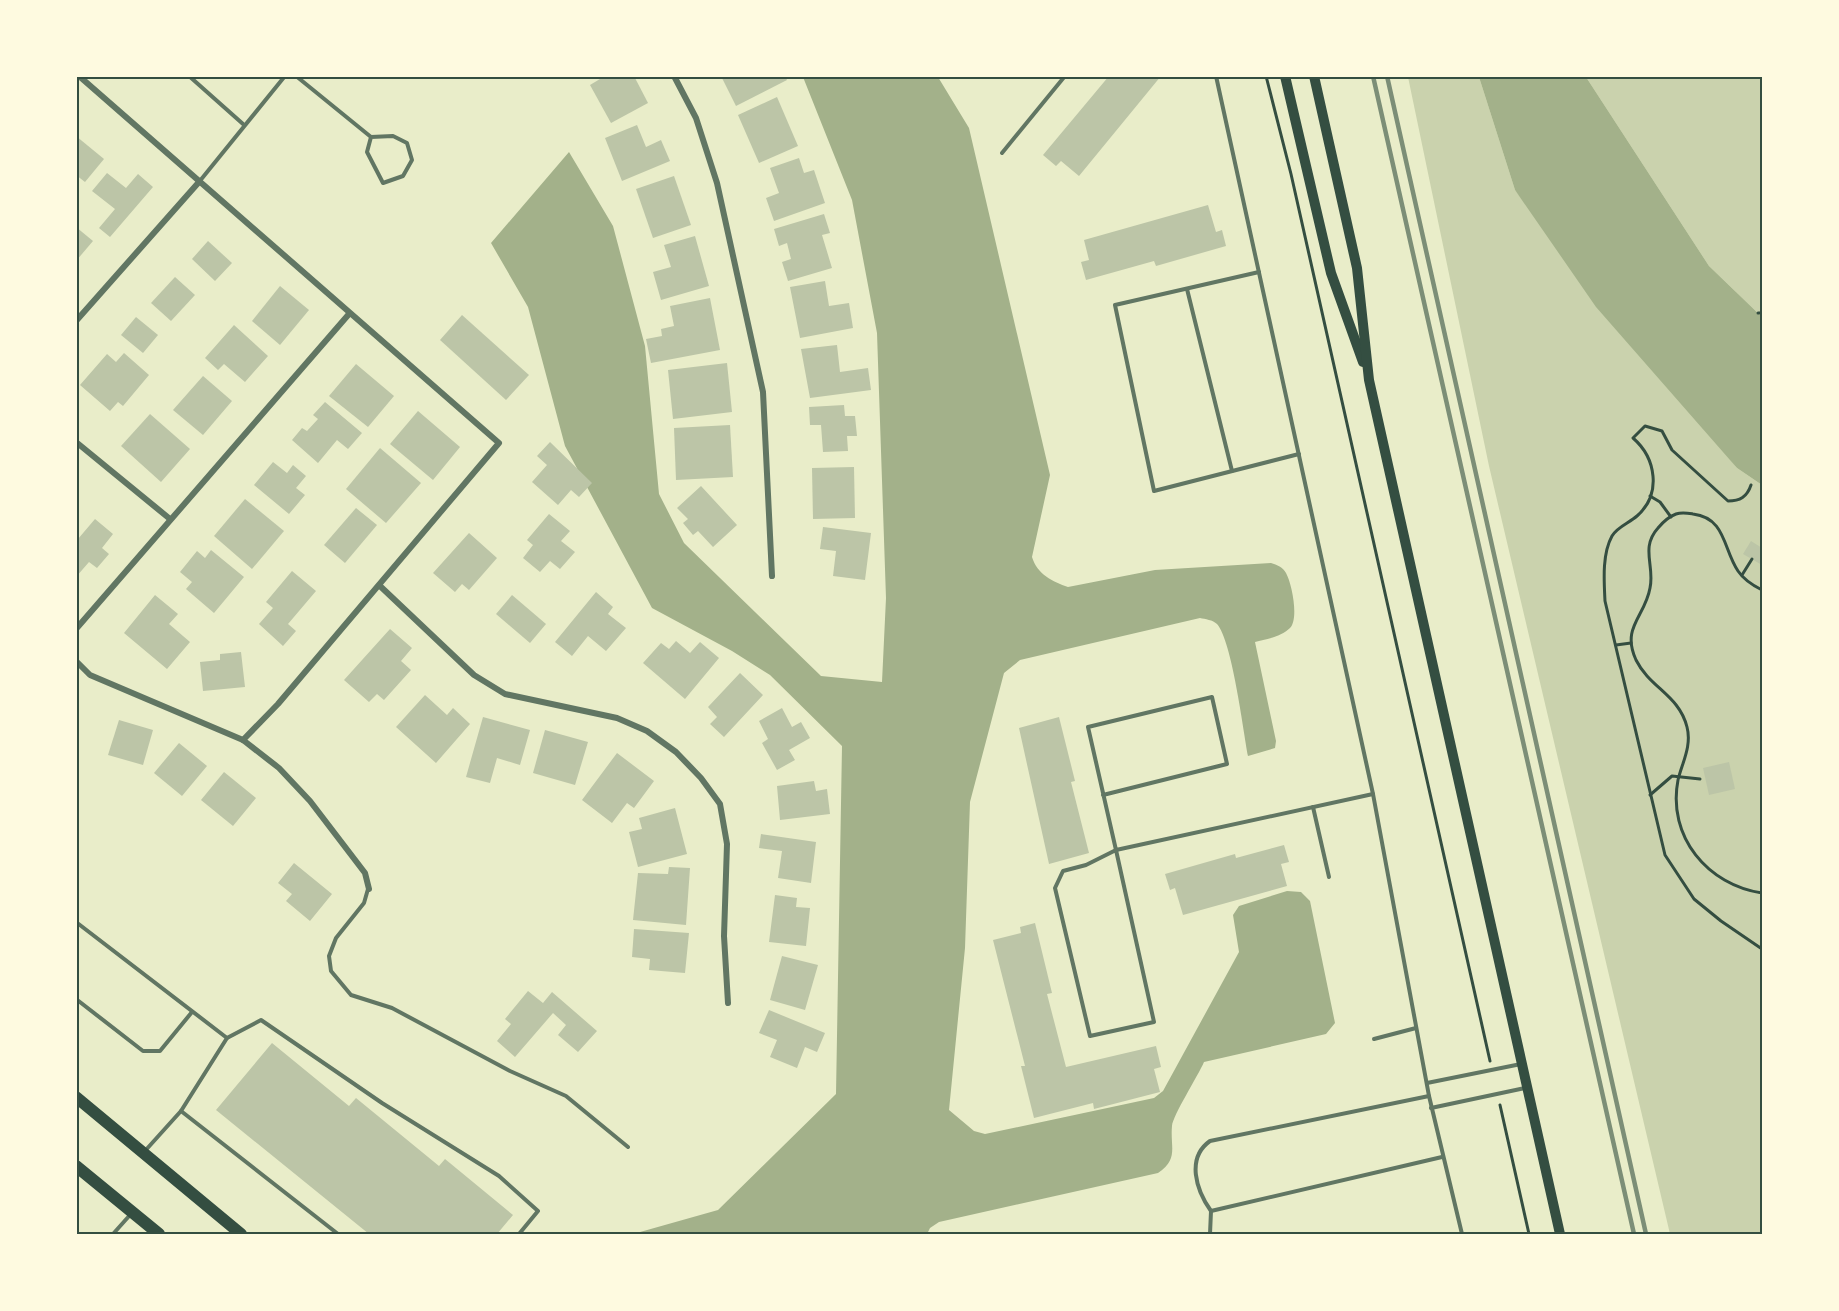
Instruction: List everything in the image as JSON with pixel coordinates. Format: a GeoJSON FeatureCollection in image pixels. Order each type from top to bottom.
{"type":"FeatureCollection","features":[{"type":"Feature","properties":{"kind":"main road"},"geometry":{"type":"LineString","coordinates":[[1285,76],[1331,273],[1369,380]]}},
{"type":"Feature","properties":{"kind":"main road"},"geometry":{"type":"LineString","coordinates":[[1314,76],[1357,268],[1369,380],[1560,1234]]}},
{"type":"Feature","properties":{"kind":"main road"},"geometry":{"type":"LineString","coordinates":[[76,1097],[241,1234]]}},
{"type":"Feature","properties":{"kind":"main road"},"geometry":{"type":"LineString","coordinates":[[76,1166],[159,1234]]}},
{"type":"Feature","properties":{"kind":"street"},"geometry":{"type":"LineString","coordinates":[[79,76],[349,314],[500,443],[278,704],[243,740]]}},
{"type":"Feature","properties":{"kind":"street"},"geometry":{"type":"LineString","coordinates":[[674,76],[696,118],[717,183],[763,392],[772,576]]}},
{"type":"Feature","properties":{"kind":"street"},"geometry":{"type":"LineString","coordinates":[[76,321],[199,182]]}},
{"type":"Feature","properties":{"kind":"street"},"geometry":{"type":"LineString","coordinates":[[76,629],[349,314]]}},
{"type":"Feature","properties":{"kind":"street"},"geometry":{"type":"LineString","coordinates":[[76,442],[170,519]]}},
{"type":"Feature","properties":{"kind":"street"},"geometry":{"type":"LineString","coordinates":[[380,586],[474,675],[505,694],[617,718],[647,731],[676,752],[701,778],[720,804],[727,844],[724,936],[728,1003]]}},
{"type":"Feature","properties":{"kind":"street"},"geometry":{"type":"LineString","coordinates":[[76,661],[90,675],[243,740],[279,768],[310,801],[365,873],[369,889]]}},
{"type":"Feature","properties":{"kind":"lane"},"geometry":{"type":"LineString","coordinates":[[189,76],[243,124]]}},
{"type":"Feature","properties":{"kind":"lane"},"geometry":{"type":"LineString","coordinates":[[199,182],[243,124],[285,76]]}},
{"type":"Feature","properties":{"kind":"lane"},"geometry":{"type":"LineString","coordinates":[[296,76],[371,137],[393,135],[407,143],[412,160],[403,176],[383,183],[368,152],[371,137]]}},
{"type":"Feature","properties":{"kind":"lane"},"geometry":{"type":"LineString","coordinates":[[1002,153],[1065,76]]}},
{"type":"Feature","properties":{"kind":"lane"},"geometry":{"type":"LineString","coordinates":[[1216,76],[1373,794],[1431,1108],[1462,1234]]}},
{"type":"Feature","properties":{"kind":"lane"},"geometry":{"type":"LineString","coordinates":[[1259,272],[1115,305],[1154,491],[1299,454]]}},
{"type":"Feature","properties":{"kind":"lane"},"geometry":{"type":"LineString","coordinates":[[1187,289],[1232,471]]}},
{"type":"Feature","properties":{"kind":"lane"},"geometry":{"type":"LineString","coordinates":[[1103,795],[1227,764],[1212,697],[1088,727],[1103,795],[1116,850],[1155,1022],[1090,1036],[1055,888],[1063,871],[1086,865],[1116,850],[1373,794]]}},
{"type":"Feature","properties":{"kind":"lane"},"geometry":{"type":"LineString","coordinates":[[1313,807],[1329,878]]}},
{"type":"Feature","properties":{"kind":"lane"},"geometry":{"type":"LineString","coordinates":[[369,889],[364,903],[336,938],[329,956],[331,971],[351,995],[392,1008],[510,1071],[566,1096],[628,1147]]}},
{"type":"Feature","properties":{"kind":"lane"},"geometry":{"type":"LineString","coordinates":[[76,922],[227,1038]]}},
{"type":"Feature","properties":{"kind":"lane"},"geometry":{"type":"LineString","coordinates":[[76,999],[143,1051],[160,1051],[192,1012]]}},
{"type":"Feature","properties":{"kind":"lane"},"geometry":{"type":"LineString","coordinates":[[143,1153],[181,1111],[227,1038],[261,1020],[382,1103],[499,1176],[538,1211],[519,1234]]}},
{"type":"Feature","properties":{"kind":"lane"},"geometry":{"type":"LineString","coordinates":[[1374,1039],[1416,1028]]}},
{"type":"Feature","properties":{"kind":"lane"},"geometry":{"type":"LineString","coordinates":[[1426,1083],[1522,1064]]}},
{"type":"Feature","properties":{"kind":"lane"},"geometry":{"type":"LineString","coordinates":[[1431,1108],[1527,1088]]}},
{"type":"Feature","properties":{"kind":"lane"},"geometry":{"type":"LineString","coordinates":[[1210,1234],[1211,1211],[1203,1199],[1194,1163],[1200,1148],[1210,1142],[1429,1096]]}},
{"type":"Feature","properties":{"kind":"lane"},"geometry":{"type":"LineString","coordinates":[[181,1111],[338,1234]]}},
{"type":"Feature","properties":{"kind":"lane"},"geometry":{"type":"LineString","coordinates":[[1211,1211],[1442,1157]]}},
{"type":"Feature","properties":{"kind":"lane"},"geometry":{"type":"LineString","coordinates":[[113,1234],[133,1212]]}},
{"type":"Feature","properties":{"kind":"path"},"geometry":{"type":"LineString","coordinates":[[1266,76],[1293,185],[1492,1070]]}},
{"type":"Feature","properties":{"kind":"path"},"geometry":{"type":"LineString","coordinates":[[1751,485],[1749,493],[1742,498],[1728,501],[1672,450],[1662,431],[1645,426],[1633,438],[1645,448],[1650,462],[1654,476],[1650,495],[1640,514],[1613,534],[1610,541],[1606,561],[1605,601],[1665,855],[1680,881],[1703,906],[1762,949]]}},
{"type":"Feature","properties":{"kind":"path"},"geometry":{"type":"LineString","coordinates":[[1650,495],[1660,502],[1671,517]]}},
{"type":"Feature","properties":{"kind":"path"},"geometry":{"type":"LineString","coordinates":[[1762,590],[1750,584],[1742,575],[1715,522],[1702,515],[1685,513],[1671,517],[1655,531],[1647,546],[1651,588],[1632,627],[1631,643],[1636,660],[1646,675],[1674,700],[1684,715],[1689,731],[1676,800],[1680,823],[1689,846],[1702,863],[1720,879],[1735,888],[1762,893]]}},
{"type":"Feature","properties":{"kind":"path"},"geometry":{"type":"LineString","coordinates":[[1742,575],[1752,559]]}},
{"type":"Feature","properties":{"kind":"path"},"geometry":{"type":"LineString","coordinates":[[1616,645],[1631,643]]}},
{"type":"Feature","properties":{"kind":"path"},"geometry":{"type":"LineString","coordinates":[[1649,795],[1664,780],[1679,776],[1700,779]]}},
{"type":"Feature","properties":{"kind":"path"},"geometry":{"type":"LineString","coordinates":[[1498,1094],[1529,1234]]}},
{"type":"Feature","properties":{"kind":"shaded area"},"geometry":{"type":"Polygon","coordinates":[[[803,77],[938,77],[969,128],[1050,475],[1032,557],[1042,573],[1051,580],[1068,587],[1155,570],[1271,563],[1278,565],[1286,573],[1294,601],[1293,624],[1290,628],[1278,636],[1255,642],[1276,741],[1275,748],[1248,756],[1227,648],[1217,624],[1211,621],[1200,618],[1020,660],[1004,673],[970,802],[965,948],[949,1110],[974,1131],[985,1134],[1154,1098],[1163,1091],[1239,952],[1233,915],[1239,906],[1287,891],[1301,892],[1310,901],[1335,1023],[1326,1034],[1204,1062],[1173,1121],[1172,1152],[1169,1163],[1158,1173],[939,1222],[930,1228],[927,1234],[633,1234],[718,1210],[836,1094],[842,746],[770,675],[732,651],[652,608],[565,446],[528,307],[491,243],[569,152],[613,226],[645,346],[659,494],[684,543],[821,676],[882,682],[886,598],[877,333],[852,200],[803,77]]]}},
{"type":"Feature","properties":{"kind":"shaded area"},"geometry":{"type":"Polygon","coordinates":[[[1408,77],[1479,77],[1515,190],[1737,468],[1762,485],[1762,1234],[1670,1234],[1489,466],[1408,77]]]}},
{"type":"Feature","properties":{"kind":"shaded area"},"geometry":{"type":"Polygon","coordinates":[[[1479,77],[1586,77],[1709,266],[1762,317],[1762,485],[1737,468],[1596,307],[1515,190],[1479,77]]]}},
{"type":"Feature","properties":{"kind":"shaded area"},"geometry":{"type":"Polygon","coordinates":[[[1586,77],[1762,77],[1762,317],[1709,266],[1586,77]]]}},
{"type":"Feature","properties":{"kind":"building"},"geometry":{"type":"Polygon","coordinates":[[[605,76],[634,76],[648,103],[611,123],[590,85],[605,76]]]}},
{"type":"Feature","properties":{"kind":"building"},"geometry":{"type":"Polygon","coordinates":[[[721,76],[785,76],[787,80],[736,106],[721,76]]]}},
{"type":"Feature","properties":{"kind":"building"},"geometry":{"type":"Polygon","coordinates":[[[1109,76],[1161,76],[1079,176],[1061,161],[1056,166],[1043,155],[1109,76]]]}},
{"type":"Feature","properties":{"kind":"building"},"geometry":{"type":"Polygon","coordinates":[[[777,97],[798,146],[759,163],[738,115],[777,97]]]}},
{"type":"Feature","properties":{"kind":"building"},"geometry":{"type":"Polygon","coordinates":[[[637,125],[646,147],[661,140],[670,161],[622,181],[605,138],[637,125]]]}},
{"type":"Feature","properties":{"kind":"building"},"geometry":{"type":"Polygon","coordinates":[[[76,136],[104,159],[85,182],[76,175],[76,136]]]}},
{"type":"Feature","properties":{"kind":"building"},"geometry":{"type":"Polygon","coordinates":[[[799,158],[804,173],[814,170],[825,203],[774,221],[766,198],[779,193],[770,168],[799,158]]]}},
{"type":"Feature","properties":{"kind":"building"},"geometry":{"type":"Polygon","coordinates":[[[107,173],[126,188],[138,174],[153,187],[110,237],[99,228],[115,209],[92,191],[107,173]]]}},
{"type":"Feature","properties":{"kind":"building"},"geometry":{"type":"Polygon","coordinates":[[[674,176],[691,225],[653,238],[636,189],[674,176]]]}},
{"type":"Feature","properties":{"kind":"building"},"geometry":{"type":"Polygon","coordinates":[[[1208,205],[1216,232],[1222,230],[1226,246],[1156,266],[1154,261],[1086,280],[1081,262],[1089,260],[1084,240],[1208,205]]]}},
{"type":"Feature","properties":{"kind":"building"},"geometry":{"type":"Polygon","coordinates":[[[824,214],[830,233],[822,235],[832,268],[788,281],[782,262],[791,259],[787,243],[779,246],[774,229],[824,214]]]}},
{"type":"Feature","properties":{"kind":"building"},"geometry":{"type":"Polygon","coordinates":[[[76,227],[93,241],[76,261],[76,227]]]}},
{"type":"Feature","properties":{"kind":"building"},"geometry":{"type":"Polygon","coordinates":[[[695,236],[709,286],[661,300],[653,272],[671,267],[664,245],[695,236]]]}},
{"type":"Feature","properties":{"kind":"building"},"geometry":{"type":"Polygon","coordinates":[[[208,241],[232,263],[215,281],[192,259],[208,241]]]}},
{"type":"Feature","properties":{"kind":"building"},"geometry":{"type":"Polygon","coordinates":[[[175,277],[195,295],[171,321],[151,303],[175,277]]]}},
{"type":"Feature","properties":{"kind":"building"},"geometry":{"type":"Polygon","coordinates":[[[825,281],[829,306],[849,303],[853,328],[800,338],[790,287],[825,281]]]}},
{"type":"Feature","properties":{"kind":"building"},"geometry":{"type":"Polygon","coordinates":[[[280,286],[309,310],[280,345],[252,321],[280,286]]]}},
{"type":"Feature","properties":{"kind":"building"},"geometry":{"type":"Polygon","coordinates":[[[710,298],[720,350],[651,363],[646,339],[662,336],[661,329],[674,326],[670,306],[710,298]]]}},
{"type":"Feature","properties":{"kind":"building"},"geometry":{"type":"Polygon","coordinates":[[[462,315],[529,375],[506,400],[440,340],[462,315]]]}},
{"type":"Feature","properties":{"kind":"building"},"geometry":{"type":"Polygon","coordinates":[[[136,317],[158,335],[143,353],[121,335],[136,317]]]}},
{"type":"Feature","properties":{"kind":"building"},"geometry":{"type":"Polygon","coordinates":[[[234,325],[268,356],[245,382],[224,364],[218,370],[205,358],[234,325]]]}},
{"type":"Feature","properties":{"kind":"building"},"geometry":{"type":"Polygon","coordinates":[[[837,345],[840,372],[868,368],[871,390],[810,398],[801,349],[837,345]]]}},
{"type":"Feature","properties":{"kind":"building"},"geometry":{"type":"Polygon","coordinates":[[[124,353],[149,375],[123,406],[118,402],[110,411],[80,385],[107,354],[116,362],[124,353]]]}},
{"type":"Feature","properties":{"kind":"building"},"geometry":{"type":"Polygon","coordinates":[[[727,363],[732,412],[673,419],[668,370],[727,363]]]}},
{"type":"Feature","properties":{"kind":"building"},"geometry":{"type":"Polygon","coordinates":[[[356,364],[394,396],[368,427],[329,396],[356,364]]]}},
{"type":"Feature","properties":{"kind":"building"},"geometry":{"type":"Polygon","coordinates":[[[203,376],[232,401],[203,435],[173,410],[203,376]]]}},
{"type":"Feature","properties":{"kind":"building"},"geometry":{"type":"Polygon","coordinates":[[[325,402],[362,433],[348,449],[337,440],[318,463],[292,440],[302,428],[307,431],[318,419],[313,415],[325,402]]]}},
{"type":"Feature","properties":{"kind":"building"},"geometry":{"type":"Polygon","coordinates":[[[844,405],[845,416],[855,416],[857,436],[847,436],[848,451],[823,452],[821,425],[810,425],[809,407],[844,405]]]}},
{"type":"Feature","properties":{"kind":"building"},"geometry":{"type":"Polygon","coordinates":[[[418,411],[460,447],[433,480],[390,444],[418,411]]]}},
{"type":"Feature","properties":{"kind":"building"},"geometry":{"type":"Polygon","coordinates":[[[150,414],[190,449],[161,482],[121,446],[150,414]]]}},
{"type":"Feature","properties":{"kind":"building"},"geometry":{"type":"Polygon","coordinates":[[[730,425],[733,477],[676,480],[674,428],[730,425]]]}},
{"type":"Feature","properties":{"kind":"building"},"geometry":{"type":"Polygon","coordinates":[[[550,442],[592,483],[579,497],[571,490],[558,505],[532,482],[547,465],[537,456],[550,442]]]}},
{"type":"Feature","properties":{"kind":"building"},"geometry":{"type":"Polygon","coordinates":[[[380,448],[421,483],[386,523],[346,489],[380,448]]]}},
{"type":"Feature","properties":{"kind":"building"},"geometry":{"type":"Polygon","coordinates":[[[273,462],[287,473],[293,465],[306,476],[296,488],[305,495],[289,514],[254,485],[273,462]]]}},
{"type":"Feature","properties":{"kind":"building"},"geometry":{"type":"Polygon","coordinates":[[[854,467],[855,518],[813,519],[812,468],[854,467]]]}},
{"type":"Feature","properties":{"kind":"building"},"geometry":{"type":"Polygon","coordinates":[[[701,486],[737,525],[713,547],[698,531],[693,535],[683,523],[688,519],[677,508],[701,486]]]}},
{"type":"Feature","properties":{"kind":"building"},"geometry":{"type":"Polygon","coordinates":[[[245,499],[284,531],[252,569],[214,536],[245,499]]]}},
{"type":"Feature","properties":{"kind":"building"},"geometry":{"type":"Polygon","coordinates":[[[356,508],[377,525],[345,563],[324,545],[356,508]]]}},
{"type":"Feature","properties":{"kind":"building"},"geometry":{"type":"Polygon","coordinates":[[[549,514],[570,531],[561,541],[575,552],[560,569],[550,561],[540,572],[523,558],[533,545],[527,540],[549,514]]]}},
{"type":"Feature","properties":{"kind":"building"},"geometry":{"type":"Polygon","coordinates":[[[95,519],[113,534],[102,548],[109,554],[97,568],[89,562],[76,577],[76,538],[78,539],[95,519]]]}},
{"type":"Feature","properties":{"kind":"building"},"geometry":{"type":"Polygon","coordinates":[[[823,527],[871,533],[865,580],[833,576],[836,551],[820,549],[823,527]]]}},
{"type":"Feature","properties":{"kind":"building"},"geometry":{"type":"Polygon","coordinates":[[[469,533],[497,558],[469,590],[462,584],[455,592],[433,573],[469,533]]]}},
{"type":"Feature","properties":{"kind":"building"},"geometry":{"type":"Polygon","coordinates":[[[1751,541],[1762,548],[1762,565],[1743,554],[1751,541]]]}},
{"type":"Feature","properties":{"kind":"building"},"geometry":{"type":"Polygon","coordinates":[[[211,550],[244,577],[214,613],[186,589],[192,582],[180,572],[197,551],[205,558],[211,550]]]}},
{"type":"Feature","properties":{"kind":"building"},"geometry":{"type":"Polygon","coordinates":[[[292,571],[316,591],[288,624],[296,631],[283,646],[259,624],[273,608],[266,602],[292,571]]]}},
{"type":"Feature","properties":{"kind":"building"},"geometry":{"type":"Polygon","coordinates":[[[596,592],[613,607],[608,614],[626,628],[606,651],[588,636],[572,656],[555,642],[596,592]]]}},
{"type":"Feature","properties":{"kind":"building"},"geometry":{"type":"Polygon","coordinates":[[[155,595],[178,614],[169,624],[190,642],[167,669],[124,633],[155,595]]]}},
{"type":"Feature","properties":{"kind":"building"},"geometry":{"type":"Polygon","coordinates":[[[512,595],[546,624],[530,643],[496,614],[512,595]]]}},
{"type":"Feature","properties":{"kind":"building"},"geometry":{"type":"Polygon","coordinates":[[[390,629],[412,648],[401,661],[411,670],[384,700],[377,694],[369,702],[344,680],[390,629]]]}},
{"type":"Feature","properties":{"kind":"building"},"geometry":{"type":"Polygon","coordinates":[[[676,641],[690,653],[700,642],[719,658],[685,699],[643,663],[661,643],[669,649],[676,641]]]}},
{"type":"Feature","properties":{"kind":"building"},"geometry":{"type":"Polygon","coordinates":[[[241,652],[245,687],[203,691],[200,662],[220,660],[220,654],[241,652]]]}},
{"type":"Feature","properties":{"kind":"building"},"geometry":{"type":"Polygon","coordinates":[[[740,673],[763,695],[724,737],[710,724],[717,717],[708,707],[740,673]]]}},
{"type":"Feature","properties":{"kind":"building"},"geometry":{"type":"Polygon","coordinates":[[[425,695],[447,715],[453,708],[470,724],[436,763],[396,727],[425,695]]]}},
{"type":"Feature","properties":{"kind":"building"},"geometry":{"type":"Polygon","coordinates":[[[782,708],[792,727],[801,722],[810,738],[789,750],[795,760],[777,770],[762,743],[768,739],[759,721],[782,708]]]}},
{"type":"Feature","properties":{"kind":"building"},"geometry":{"type":"Polygon","coordinates":[[[483,717],[530,730],[520,765],[497,758],[490,783],[466,777],[483,717]]]}},
{"type":"Feature","properties":{"kind":"building"},"geometry":{"type":"Polygon","coordinates":[[[1059,717],[1075,781],[1071,782],[1089,853],[1049,864],[1019,728],[1059,717]]]}},
{"type":"Feature","properties":{"kind":"building"},"geometry":{"type":"Polygon","coordinates":[[[119,720],[153,730],[143,765],[108,755],[119,720]]]}},
{"type":"Feature","properties":{"kind":"building"},"geometry":{"type":"Polygon","coordinates":[[[545,730],[588,742],[575,785],[533,773],[545,730]]]}},
{"type":"Feature","properties":{"kind":"building"},"geometry":{"type":"Polygon","coordinates":[[[179,743],[207,766],[182,796],[154,773],[179,743]]]}},
{"type":"Feature","properties":{"kind":"building"},"geometry":{"type":"Polygon","coordinates":[[[617,753],[654,781],[634,808],[627,803],[612,823],[582,800],[617,753]]]}},
{"type":"Feature","properties":{"kind":"building"},"geometry":{"type":"Polygon","coordinates":[[[1729,762],[1735,789],[1709,795],[1703,768],[1729,762]]]}},
{"type":"Feature","properties":{"kind":"building"},"geometry":{"type":"Polygon","coordinates":[[[224,772],[256,798],[233,826],[201,800],[224,772]]]}},
{"type":"Feature","properties":{"kind":"building"},"geometry":{"type":"Polygon","coordinates":[[[814,781],[816,791],[827,789],[830,814],[780,820],[777,786],[814,781]]]}},
{"type":"Feature","properties":{"kind":"building"},"geometry":{"type":"Polygon","coordinates":[[[675,808],[687,854],[638,867],[629,832],[642,829],[639,818],[675,808]]]}},
{"type":"Feature","properties":{"kind":"building"},"geometry":{"type":"Polygon","coordinates":[[[761,834],[816,842],[811,883],[778,878],[782,851],[759,848],[761,834]]]}},
{"type":"Feature","properties":{"kind":"building"},"geometry":{"type":"Polygon","coordinates":[[[1284,845],[1289,862],[1281,864],[1287,886],[1183,915],[1175,888],[1170,890],[1165,874],[1235,854],[1236,858],[1284,845]]]}},
{"type":"Feature","properties":{"kind":"building"},"geometry":{"type":"Polygon","coordinates":[[[294,863],[332,894],[310,921],[286,901],[292,894],[278,883],[294,863]]]}},
{"type":"Feature","properties":{"kind":"building"},"geometry":{"type":"Polygon","coordinates":[[[669,867],[690,868],[686,925],[633,920],[638,873],[668,874],[669,867]]]}},
{"type":"Feature","properties":{"kind":"building"},"geometry":{"type":"Polygon","coordinates":[[[775,895],[797,898],[796,907],[810,908],[806,946],[769,942],[775,895]]]}},
{"type":"Feature","properties":{"kind":"building"},"geometry":{"type":"Polygon","coordinates":[[[1035,923],[1052,993],[1047,994],[1066,1067],[1156,1046],[1161,1067],[1154,1069],[1160,1092],[1094,1109],[1093,1103],[1034,1118],[1021,1066],[1025,1066],[993,940],[1021,933],[1020,927],[1035,923]]]}},
{"type":"Feature","properties":{"kind":"building"},"geometry":{"type":"Polygon","coordinates":[[[634,929],[689,933],[685,973],[649,970],[650,959],[632,957],[634,929]]]}},
{"type":"Feature","properties":{"kind":"building"},"geometry":{"type":"Polygon","coordinates":[[[782,956],[818,965],[805,1010],[770,1000],[782,956]]]}},
{"type":"Feature","properties":{"kind":"building"},"geometry":{"type":"Polygon","coordinates":[[[528,991],[543,1003],[552,992],[597,1031],[578,1052],[558,1035],[566,1025],[553,1013],[515,1057],[497,1041],[511,1024],[505,1019],[528,991]]]}},
{"type":"Feature","properties":{"kind":"building"},"geometry":{"type":"Polygon","coordinates":[[[769,1010],[825,1033],[817,1052],[805,1047],[797,1068],[770,1057],[777,1040],[759,1033],[769,1010]]]}},
{"type":"Feature","properties":{"kind":"building"},"geometry":{"type":"Polygon","coordinates":[[[272,1043],[349,1106],[356,1098],[439,1166],[445,1159],[513,1215],[497,1234],[369,1234],[216,1110],[272,1043]]]}},
{"type":"Feature","properties":{"kind":"railway"},"geometry":{"type":"LineString","coordinates":[[1373,76],[1634,1234]]}},
{"type":"Feature","properties":{"kind":"railway"},"geometry":{"type":"LineString","coordinates":[[1387,76],[1646,1234]]}}]}
